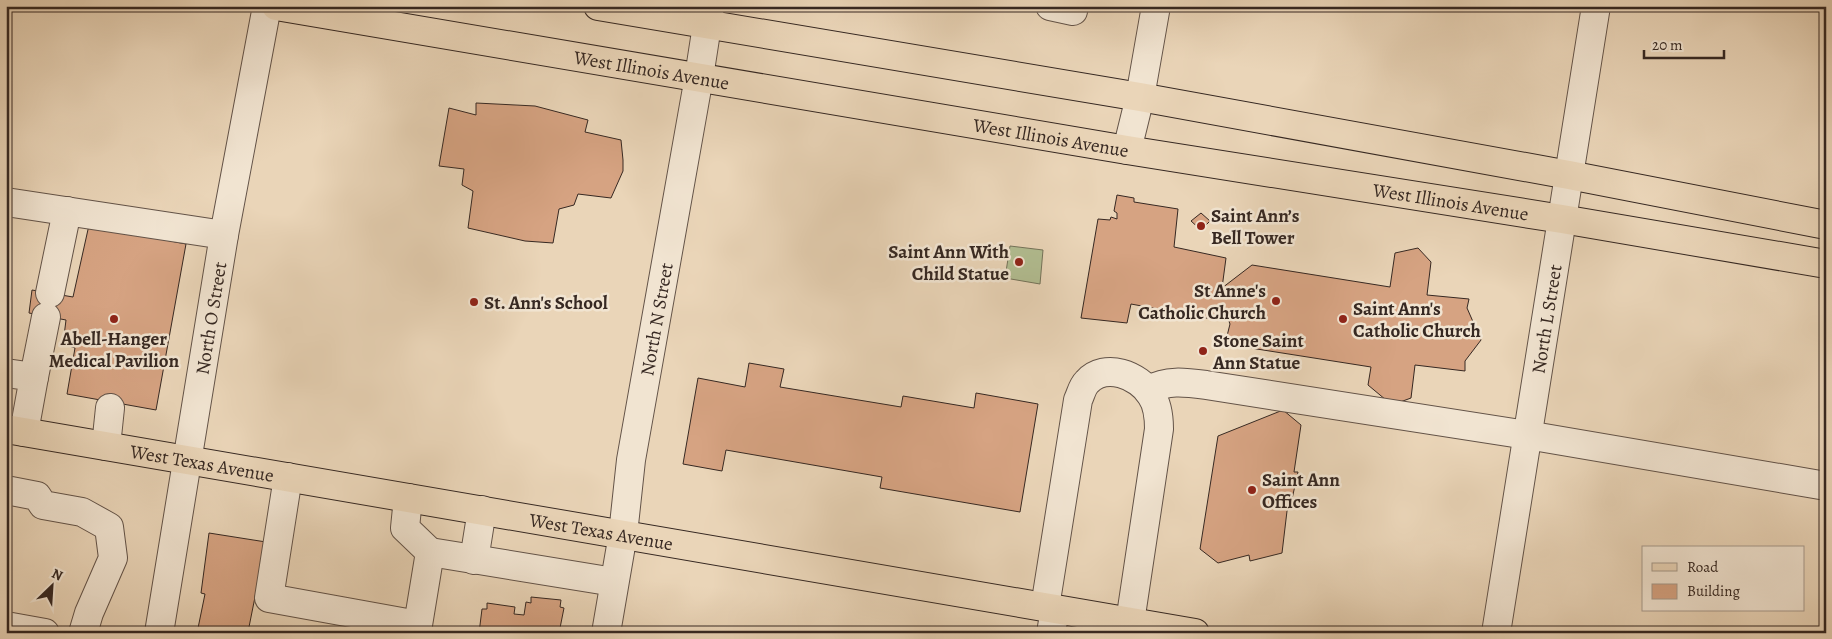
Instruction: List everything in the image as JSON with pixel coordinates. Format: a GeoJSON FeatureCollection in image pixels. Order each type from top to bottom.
{"type":"FeatureCollection","features":[{"type":"Feature","properties":{"kind":"main road","name":"West Illinois Avenue"},"geometry":{"type":"LineString","coordinates":[[276,6],[1127,150],[1562,218],[1826,264]]}},
{"type":"Feature","properties":{"kind":"main road"},"geometry":{"type":"LineString","coordinates":[[598,6],[708,15],[1140,97],[1569,175],[1826,225]]}},
{"type":"Feature","properties":{"kind":"main road","name":"West Texas Avenue"},"geometry":{"type":"LineString","coordinates":[[15,430],[623,534],[1050,616],[1130,622],[1195,633]]}},
{"type":"Feature","properties":{"kind":"street","name":"North O Street"},"geometry":{"type":"LineString","coordinates":[[159,633],[224,234],[267,6]]}},
{"type":"Feature","properties":{"kind":"street"},"geometry":{"type":"LineString","coordinates":[[1050,6],[1073,10],[1074,6]]}},
{"type":"Feature","properties":{"kind":"street"},"geometry":{"type":"LineString","coordinates":[[1127,150],[1140,97],[1156,6]]}},
{"type":"Feature","properties":{"kind":"street","name":"North L Street"},"geometry":{"type":"LineString","coordinates":[[1496,633],[1596,6]]}},
{"type":"Feature","properties":{"kind":"street","name":"North N Street"},"geometry":{"type":"LineString","coordinates":[[606,633],[623,534],[631,460],[699,77],[708,15]]}},
{"type":"Feature","properties":{"kind":"street"},"geometry":{"type":"LineString","coordinates":[[7,205],[67,211],[224,234]]}},
{"type":"Feature","properties":{"kind":"street"},"geometry":{"type":"LineString","coordinates":[[15,430],[34,377],[67,211]]}},
{"type":"Feature","properties":{"kind":"street"},"geometry":{"type":"LineString","coordinates":[[1050,616],[1077,408],[1082,390],[1091,378],[1108,372],[1133,377],[1148,390],[1156,404],[1159,429],[1130,622]]}},
{"type":"Feature","properties":{"kind":"street"},"geometry":{"type":"LineString","coordinates":[[6,373],[34,377]]}},
{"type":"Feature","properties":{"kind":"street"},"geometry":{"type":"LineString","coordinates":[[1148,390],[1161,383],[1180,382],[1206,385],[1527,435],[1826,486]]}},
{"type":"Feature","properties":{"kind":"street"},"geometry":{"type":"LineString","coordinates":[[106,446],[110,408]]}},
{"type":"Feature","properties":{"kind":"street"},"geometry":{"type":"LineString","coordinates":[[288,477],[269,598],[418,625],[430,552]]}},
{"type":"Feature","properties":{"kind":"street"},"geometry":{"type":"LineString","coordinates":[[6,490],[37,496],[43,505],[82,512],[109,527],[113,558],[89,613],[83,633]]}},
{"type":"Feature","properties":{"kind":"street"},"geometry":{"type":"LineString","coordinates":[[408,498],[404,528],[430,552],[614,582]]}},
{"type":"Feature","properties":{"kind":"street"},"geometry":{"type":"LineString","coordinates":[[474,560],[482,510]]}},
{"type":"Feature","properties":{"kind":"street"},"geometry":{"type":"LineString","coordinates":[[6,626],[45,633]]}},
{"type":"Feature","properties":{"kind":"green space"},"geometry":{"type":"Polygon","coordinates":[[[1010,246],[1043,250],[1040,284],[1005,278],[1010,246]]]}},
{"type":"Feature","properties":{"kind":"building"},"geometry":{"type":"Polygon","coordinates":[[[476,103],[535,106],[588,120],[585,132],[621,140],[623,171],[611,198],[578,194],[574,205],[559,209],[553,243],[525,241],[468,228],[473,191],[462,185],[464,169],[439,166],[449,108],[476,115],[476,103]]]}},
{"type":"Feature","properties":{"kind":"building","name":"St Anne's Catholic Church"},"geometry":{"type":"Polygon","coordinates":[[[1117,195],[1134,198],[1134,202],[1178,209],[1174,247],[1226,258],[1222,288],[1252,265],[1390,287],[1395,253],[1418,248],[1431,262],[1427,295],[1469,299],[1467,308],[1481,340],[1465,361],[1465,371],[1415,365],[1411,398],[1392,405],[1368,385],[1371,367],[1225,344],[1230,324],[1222,303],[1217,320],[1131,304],[1127,323],[1081,318],[1098,219],[1110,220],[1111,217],[1117,219],[1117,213],[1114,211],[1117,195]]]}},
{"type":"Feature","properties":{"kind":"building","name":"Saint Ann’s Bell Tower"},"geometry":{"type":"Polygon","coordinates":[[[1201,213],[1210,221],[1201,230],[1191,221],[1201,213]]]}},
{"type":"Feature","properties":{"kind":"building","name":"Abell-Hanger Medical Pavilion"},"geometry":{"type":"Polygon","coordinates":[[[89,225],[186,244],[156,410],[67,394],[75,348],[63,344],[66,320],[29,313],[32,290],[73,297],[89,225]]]}},
{"type":"Feature","properties":{"kind":"building"},"geometry":{"type":"Polygon","coordinates":[[[749,363],[784,369],[780,387],[901,407],[903,396],[974,408],[976,393],[1038,404],[1020,512],[880,488],[882,477],[726,450],[722,471],[683,464],[698,378],[745,387],[749,363]]]}},
{"type":"Feature","properties":{"kind":"building","name":"Saint Ann Offices"},"geometry":{"type":"Polygon","coordinates":[[[1283,410],[1301,425],[1294,472],[1298,472],[1290,508],[1287,511],[1282,553],[1250,561],[1249,555],[1218,563],[1200,549],[1218,436],[1283,410]]]}},
{"type":"Feature","properties":{"kind":"building"},"geometry":{"type":"Polygon","coordinates":[[[209,533],[266,542],[248,632],[253,633],[197,633],[205,594],[201,593],[209,533]]]}},
{"type":"Feature","properties":{"kind":"building"},"geometry":{"type":"Polygon","coordinates":[[[531,597],[561,600],[560,607],[564,608],[559,633],[479,633],[482,609],[487,609],[487,603],[515,607],[514,614],[524,615],[526,602],[531,603],[531,597]]]}},
{"type":"Feature","properties":{"kind":"place","name":"Saint Ann’s Bell Tower"},"geometry":{"type":"Point","coordinates":[1201,226]}},
{"type":"Feature","properties":{"kind":"place","name":"Saint Ann With Child Statue"},"geometry":{"type":"Point","coordinates":[1019,262]}},
{"type":"Feature","properties":{"kind":"place","name":"St Anne's Catholic Church"},"geometry":{"type":"Point","coordinates":[1276,301]}},
{"type":"Feature","properties":{"kind":"place","name":"St. Ann's School"},"geometry":{"type":"Point","coordinates":[474,302]}},
{"type":"Feature","properties":{"kind":"place","name":"Abell-Hanger Medical Pavilion"},"geometry":{"type":"Point","coordinates":[114,319]}},
{"type":"Feature","properties":{"kind":"place","name":"Saint Ann's Catholic Church"},"geometry":{"type":"Point","coordinates":[1343,319]}},
{"type":"Feature","properties":{"kind":"place","name":"Stone Saint Ann Statue"},"geometry":{"type":"Point","coordinates":[1203,351]}},
{"type":"Feature","properties":{"kind":"place","name":"Saint Ann Offices"},"geometry":{"type":"Point","coordinates":[1252,490]}}]}
